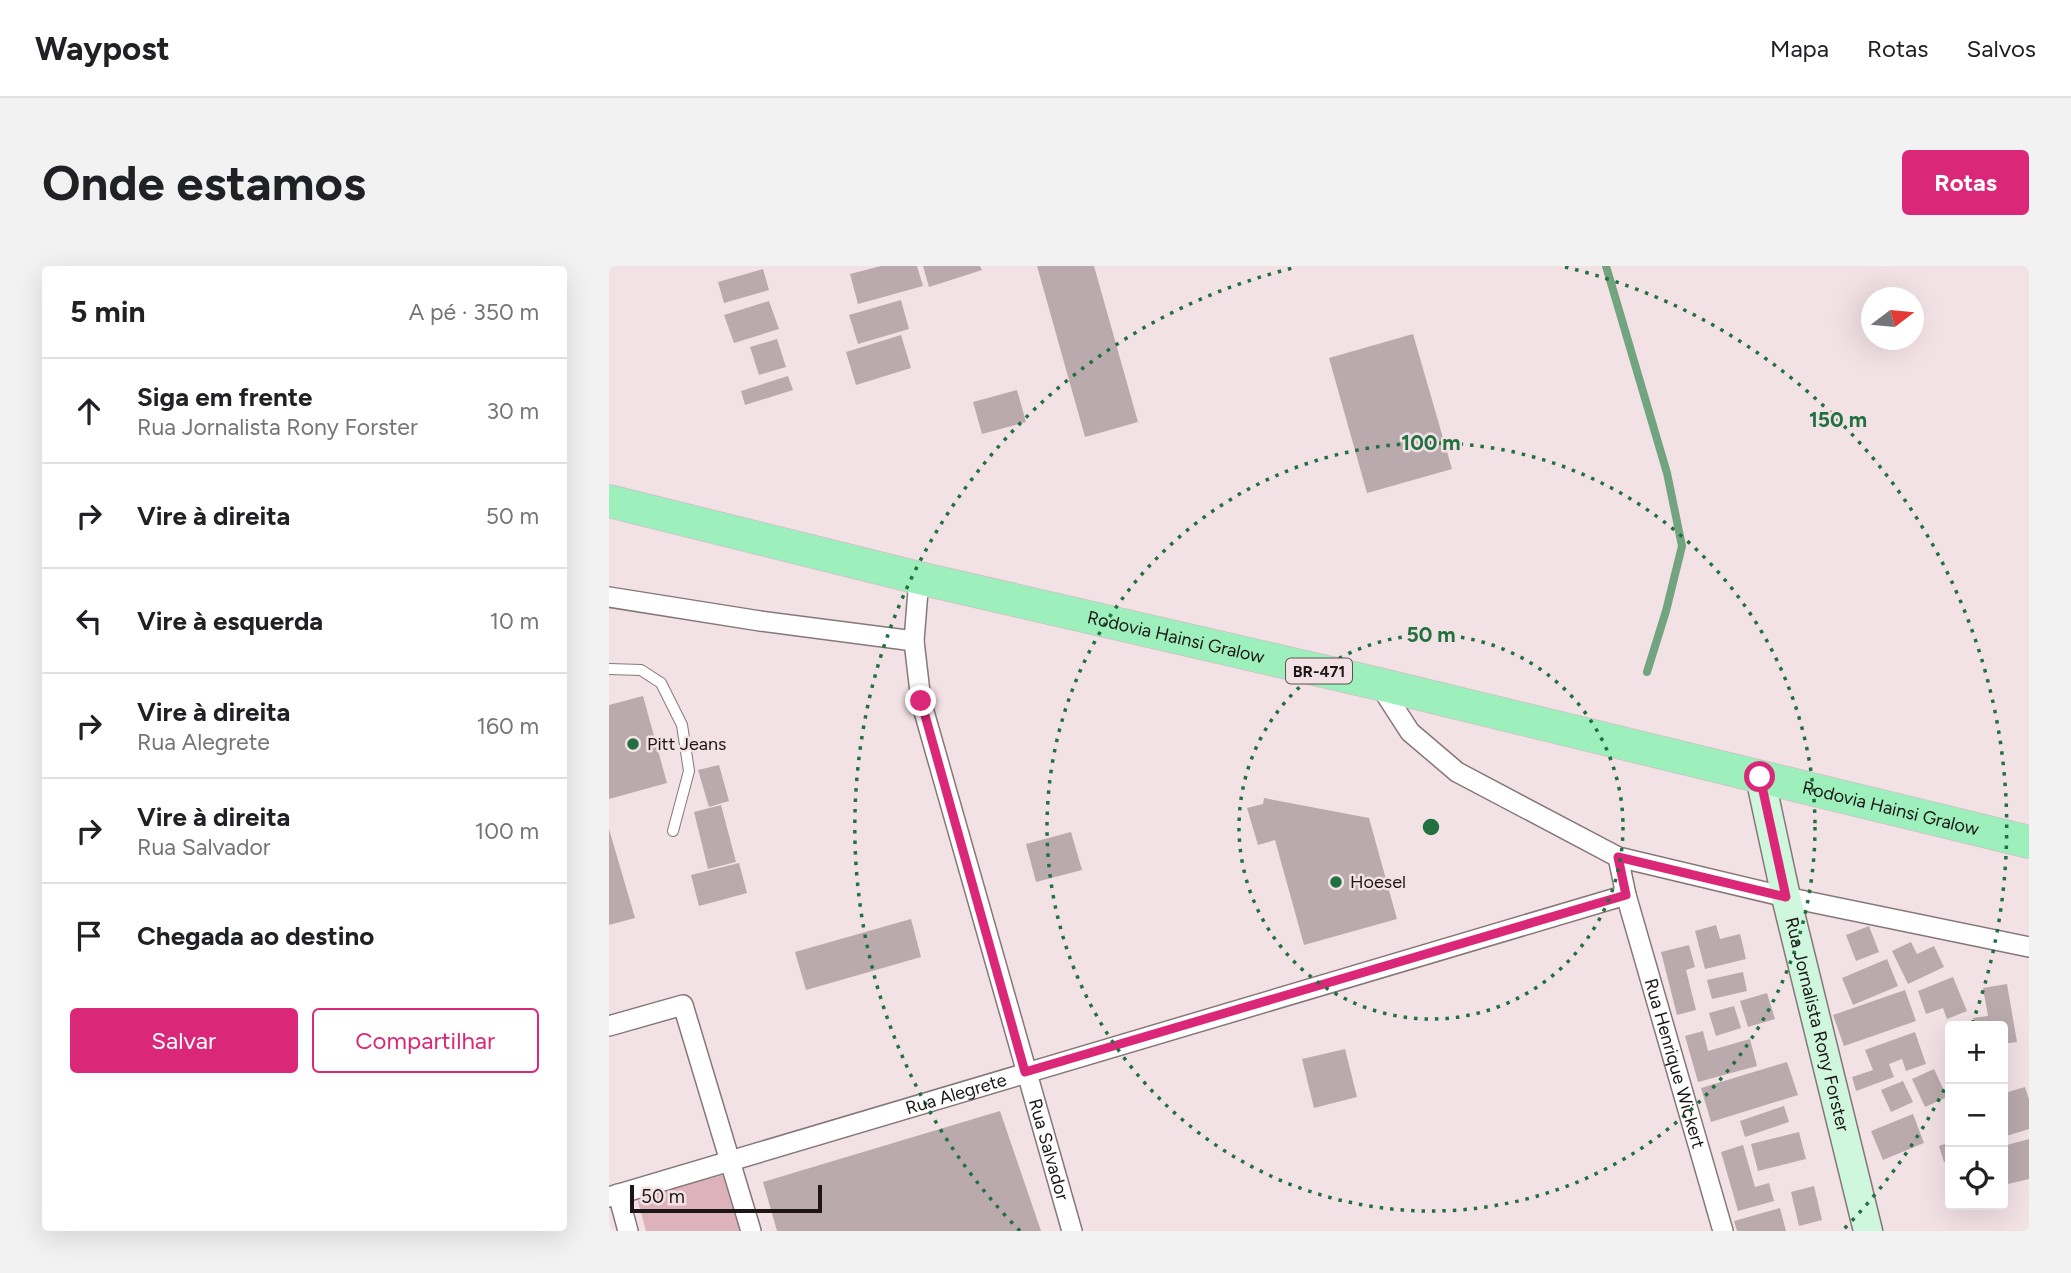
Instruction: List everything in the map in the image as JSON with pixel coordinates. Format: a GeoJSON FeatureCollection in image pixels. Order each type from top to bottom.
{"type":"FeatureCollection","features":[{"type":"Feature","properties":{"kind":"main road","name":"Rodovia Hainsi Gralow"},"geometry":{"type":"LineString","coordinates":[[609,501],[919,578],[1379,684],[2029,842]]}},
{"type":"Feature","properties":{"kind":"street","name":"Rua Salvador"},"geometry":{"type":"LineString","coordinates":[[919,578],[914,641],[921,701],[1072,1231]]}},
{"type":"Feature","properties":{"kind":"street"},"geometry":{"type":"LineString","coordinates":[[609,597],[760,621],[914,641]]}},
{"type":"Feature","properties":{"kind":"street"},"geometry":{"type":"LineString","coordinates":[[1379,684],[1410,732],[1457,772],[1618,857],[1786,897],[2029,947]]}},
{"type":"Feature","properties":{"kind":"street","name":"Rua Jornalista Rony Forster"},"geometry":{"type":"LineString","coordinates":[[1760,777],[1786,897],[1868,1231]]}},
{"type":"Feature","properties":{"kind":"street","name":"Rua Henrique Wickert"},"geometry":{"type":"LineString","coordinates":[[1618,857],[1626,895],[1723,1231]]}},
{"type":"Feature","properties":{"kind":"street","name":"Rua Alegrete"},"geometry":{"type":"LineString","coordinates":[[614,1195],[1626,895]]}},
{"type":"Feature","properties":{"kind":"street"},"geometry":{"type":"LineString","coordinates":[[609,1026],[683,1005],[751,1231]]}},
{"type":"Feature","properties":{"kind":"street"},"geometry":{"type":"LineString","coordinates":[[614,1195],[628,1231]]}},
{"type":"Feature","properties":{"kind":"lane"},"geometry":{"type":"LineString","coordinates":[[609,669],[641,670],[660,683],[682,725],[689,771],[673,831]]}},
{"type":"Feature","properties":{"kind":"shaded area"},"geometry":{"type":"Polygon","coordinates":[[[723,1175],[740,1231],[646,1231],[637,1198],[723,1175]]]}},
{"type":"Feature","properties":{"kind":"building"},"geometry":{"type":"Polygon","coordinates":[[[881,266],[917,266],[923,286],[858,304],[850,274],[881,266]]]}},
{"type":"Feature","properties":{"kind":"building"},"geometry":{"type":"Polygon","coordinates":[[[923,266],[980,266],[982,270],[929,287],[923,266]]]}},
{"type":"Feature","properties":{"kind":"building"},"geometry":{"type":"Polygon","coordinates":[[[1037,266],[1094,266],[1138,422],[1085,437],[1037,266]]]}},
{"type":"Feature","properties":{"kind":"building"},"geometry":{"type":"Polygon","coordinates":[[[763,269],[769,290],[724,303],[718,282],[763,269]]]}},
{"type":"Feature","properties":{"kind":"building"},"geometry":{"type":"Polygon","coordinates":[[[901,300],[909,329],[858,344],[849,315],[901,300]]]}},
{"type":"Feature","properties":{"kind":"building"},"geometry":{"type":"Polygon","coordinates":[[[769,301],[779,329],[734,343],[724,315],[769,301]]]}},
{"type":"Feature","properties":{"kind":"building"},"geometry":{"type":"Polygon","coordinates":[[[1413,334],[1452,469],[1367,493],[1329,358],[1413,334]]]}},
{"type":"Feature","properties":{"kind":"building"},"geometry":{"type":"Polygon","coordinates":[[[901,335],[911,368],[856,385],[846,352],[901,335]]]}},
{"type":"Feature","properties":{"kind":"building"},"geometry":{"type":"Polygon","coordinates":[[[777,339],[786,367],[759,375],[750,347],[777,339]]]}},
{"type":"Feature","properties":{"kind":"building"},"geometry":{"type":"Polygon","coordinates":[[[788,376],[793,390],[745,405],[741,391],[788,376]]]}},
{"type":"Feature","properties":{"kind":"building"},"geometry":{"type":"Polygon","coordinates":[[[1017,390],[1026,422],[982,434],[973,402],[1017,390]]]}},
{"type":"Feature","properties":{"kind":"building","name":"Pitt Jeans"},"geometry":{"type":"Polygon","coordinates":[[[643,696],[667,783],[609,799],[609,705],[643,696]]]}},
{"type":"Feature","properties":{"kind":"building"},"geometry":{"type":"Polygon","coordinates":[[[719,765],[729,801],[709,807],[698,770],[719,765]]]}},
{"type":"Feature","properties":{"kind":"building","name":"Hoesel"},"geometry":{"type":"Polygon","coordinates":[[[1264,798],[1369,818],[1397,919],[1304,945],[1275,840],[1258,845],[1247,808],[1263,804],[1264,798]]]}},
{"type":"Feature","properties":{"kind":"building"},"geometry":{"type":"Polygon","coordinates":[[[721,805],[736,862],[708,869],[694,812],[721,805]]]}},
{"type":"Feature","properties":{"kind":"building"},"geometry":{"type":"Polygon","coordinates":[[[609,829],[635,918],[609,925],[609,829]]]}},
{"type":"Feature","properties":{"kind":"building"},"geometry":{"type":"Polygon","coordinates":[[[1071,832],[1082,870],[1036,882],[1026,844],[1071,832]]]}},
{"type":"Feature","properties":{"kind":"building"},"geometry":{"type":"Polygon","coordinates":[[[739,863],[747,893],[699,906],[691,875],[739,863]]]}},
{"type":"Feature","properties":{"kind":"building"},"geometry":{"type":"Polygon","coordinates":[[[911,919],[921,957],[806,990],[795,952],[911,919]]]}},
{"type":"Feature","properties":{"kind":"building"},"geometry":{"type":"Polygon","coordinates":[[[1716,925],[1720,939],[1740,934],[1746,959],[1705,969],[1695,931],[1716,925]]]}},
{"type":"Feature","properties":{"kind":"building"},"geometry":{"type":"Polygon","coordinates":[[[1869,926],[1879,952],[1856,961],[1846,935],[1869,926]]]}},
{"type":"Feature","properties":{"kind":"building"},"geometry":{"type":"Polygon","coordinates":[[[1911,942],[1917,954],[1934,946],[1944,967],[1908,984],[1892,951],[1911,942]]]}},
{"type":"Feature","properties":{"kind":"building"},"geometry":{"type":"Polygon","coordinates":[[[1689,945],[1695,967],[1686,970],[1696,1010],[1677,1015],[1661,952],[1689,945]]]}},
{"type":"Feature","properties":{"kind":"building"},"geometry":{"type":"Polygon","coordinates":[[[1887,959],[1898,986],[1853,1005],[1842,978],[1887,959]]]}},
{"type":"Feature","properties":{"kind":"building"},"geometry":{"type":"Polygon","coordinates":[[[1743,972],[1747,991],[1712,999],[1707,980],[1743,972]]]}},
{"type":"Feature","properties":{"kind":"building"},"geometry":{"type":"Polygon","coordinates":[[[1953,977],[1967,1011],[1947,1019],[1943,1008],[1926,1014],[1918,991],[1953,977]]]}},
{"type":"Feature","properties":{"kind":"building"},"geometry":{"type":"Polygon","coordinates":[[[2007,984],[2017,1042],[2008,1043],[2008,1021],[1973,1021],[1973,1018],[1988,1016],[1983,988],[2007,984]]]}},
{"type":"Feature","properties":{"kind":"building"},"geometry":{"type":"Polygon","coordinates":[[[1905,990],[1916,1021],[1844,1046],[1833,1015],[1905,990]]]}},
{"type":"Feature","properties":{"kind":"building"},"geometry":{"type":"Polygon","coordinates":[[[1767,993],[1775,1019],[1748,1027],[1740,1001],[1767,993]]]}},
{"type":"Feature","properties":{"kind":"building"},"geometry":{"type":"Polygon","coordinates":[[[1734,1006],[1741,1028],[1716,1036],[1709,1013],[1734,1006]]]}},
{"type":"Feature","properties":{"kind":"building"},"geometry":{"type":"Polygon","coordinates":[[[1703,1031],[1708,1051],[1750,1039],[1757,1066],[1698,1082],[1685,1036],[1703,1031]]]}},
{"type":"Feature","properties":{"kind":"building"},"geometry":{"type":"Polygon","coordinates":[[[1915,1032],[1926,1064],[1906,1071],[1902,1059],[1889,1064],[1894,1077],[1856,1091],[1852,1077],[1873,1070],[1865,1050],[1915,1032]]]}},
{"type":"Feature","properties":{"kind":"building"},"geometry":{"type":"Polygon","coordinates":[[[1345,1049],[1357,1097],[1314,1108],[1302,1059],[1345,1049]]]}},
{"type":"Feature","properties":{"kind":"building"},"geometry":{"type":"Polygon","coordinates":[[[1787,1062],[1798,1095],[1711,1122],[1701,1088],[1787,1062]]]}},
{"type":"Feature","properties":{"kind":"building"},"geometry":{"type":"Polygon","coordinates":[[[1934,1069],[1945,1098],[1925,1107],[1912,1079],[1934,1069]]]}},
{"type":"Feature","properties":{"kind":"building"},"geometry":{"type":"Polygon","coordinates":[[[1903,1081],[1913,1102],[1891,1112],[1881,1090],[1903,1081]]]}},
{"type":"Feature","properties":{"kind":"building"},"geometry":{"type":"Polygon","coordinates":[[[2025,1087],[2029,1099],[2029,1129],[2008,1135],[2008,1092],[2025,1087]]]}},
{"type":"Feature","properties":{"kind":"building"},"geometry":{"type":"Polygon","coordinates":[[[1784,1106],[1789,1122],[1745,1137],[1740,1121],[1784,1106]]]}},
{"type":"Feature","properties":{"kind":"building"},"geometry":{"type":"Polygon","coordinates":[[[1000,1111],[1041,1231],[777,1231],[763,1182],[1000,1111]]]}},
{"type":"Feature","properties":{"kind":"building"},"geometry":{"type":"Polygon","coordinates":[[[1913,1114],[1924,1143],[1883,1160],[1871,1131],[1913,1114]]]}},
{"type":"Feature","properties":{"kind":"building"},"geometry":{"type":"Polygon","coordinates":[[[1799,1132],[1806,1159],[1758,1171],[1751,1144],[1799,1132]]]}},
{"type":"Feature","properties":{"kind":"building"},"geometry":{"type":"Polygon","coordinates":[[[2029,1139],[2029,1179],[2008,1184],[2008,1145],[2029,1139]]]}},
{"type":"Feature","properties":{"kind":"building"},"geometry":{"type":"Polygon","coordinates":[[[1945,1144],[1945,1162],[1944,1162],[1939,1146],[1945,1144]]]}},
{"type":"Feature","properties":{"kind":"building"},"geometry":{"type":"Polygon","coordinates":[[[1743,1145],[1755,1187],[1769,1183],[1774,1201],[1738,1211],[1721,1152],[1743,1145]]]}},
{"type":"Feature","properties":{"kind":"building"},"geometry":{"type":"Polygon","coordinates":[[[1814,1186],[1822,1220],[1799,1226],[1791,1192],[1814,1186]]]}},
{"type":"Feature","properties":{"kind":"building"},"geometry":{"type":"Polygon","coordinates":[[[1780,1208],[1786,1231],[1737,1231],[1734,1221],[1780,1208]]]}},
{"type":"Feature","properties":{"kind":"waterway"},"geometry":{"type":"LineString","coordinates":[[1606,266],[1667,473],[1682,546],[1647,672]]}},
{"type":"Feature","properties":{"kind":"place","name":"Pitt Jeans"},"geometry":{"type":"Point","coordinates":[633,744]}},
{"type":"Feature","properties":{"kind":"place","name":"Hoesel"},"geometry":{"type":"Point","coordinates":[1336,882]}},
{"type":"Feature","properties":{"kind":"route"},"geometry":{"type":"LineString","coordinates":[[921,701],[1025,1072],[1626,895],[1618,857],[1786,897],[1760,777]]}}]}
